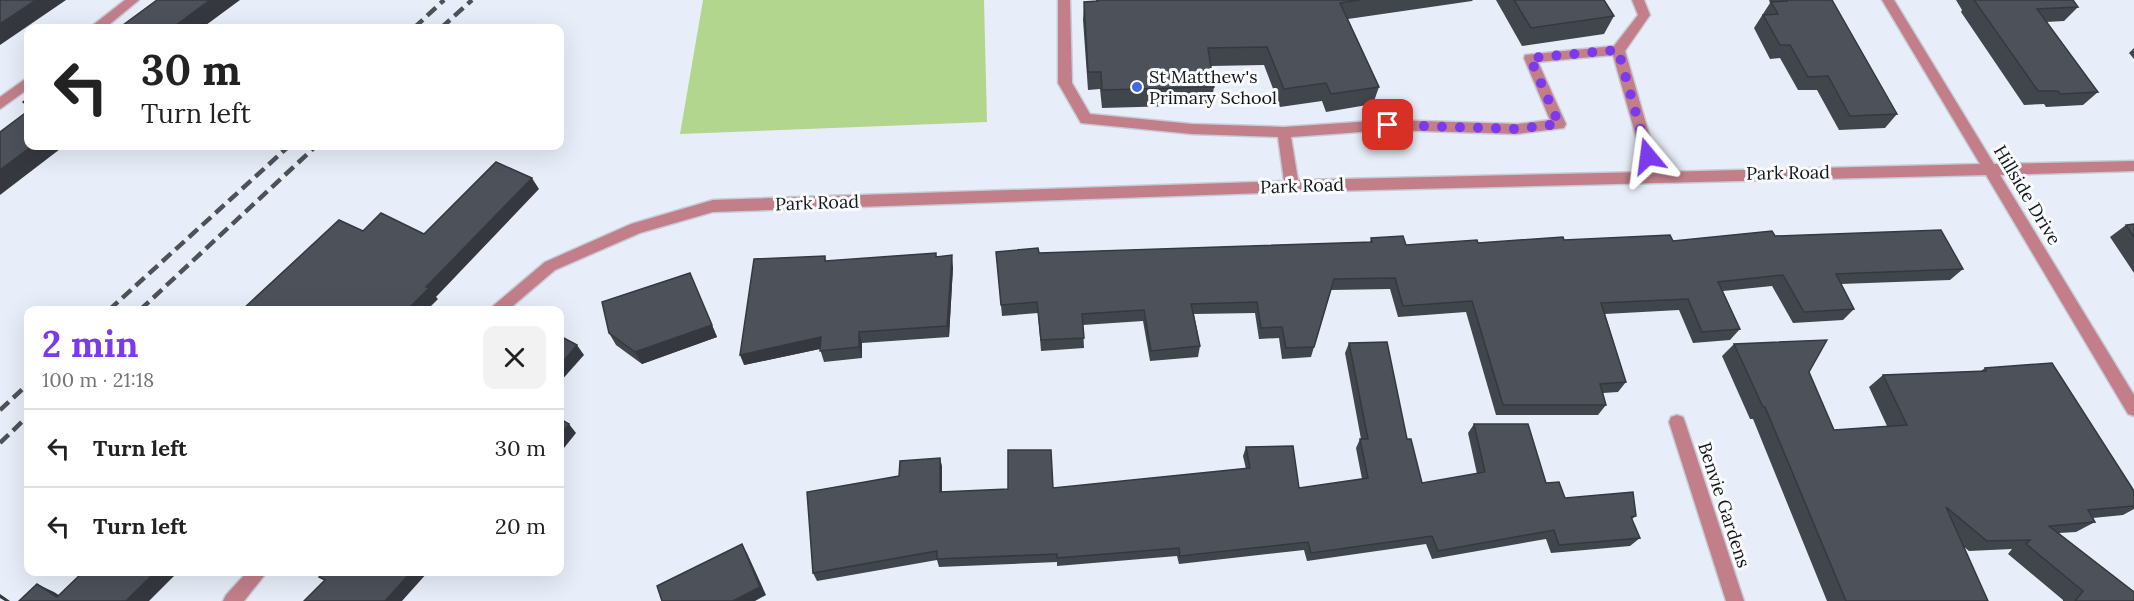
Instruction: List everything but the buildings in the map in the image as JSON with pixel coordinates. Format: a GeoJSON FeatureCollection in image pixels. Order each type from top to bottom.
{"type":"FeatureCollection","features":[{"type":"Feature","properties":{"kind":"street"},"geometry":{"type":"LineString","coordinates":[[102,24],[133,0]]}},
{"type":"Feature","properties":{"kind":"street"},"geometry":{"type":"LineString","coordinates":[[1064,0],[1065,83],[1086,119],[1192,129],[1284,132],[1388,125],[1517,129],[1559,124],[1530,58],[1618,50],[1644,15],[1638,0]]}},
{"type":"Feature","properties":{"kind":"street","name":"Hillside Drive"},"geometry":{"type":"LineString","coordinates":[[1888,0],[2134,409]]}},
{"type":"Feature","properties":{"kind":"street"},"geometry":{"type":"LineString","coordinates":[[1618,50],[1654,176]]}},
{"type":"Feature","properties":{"kind":"street"},"geometry":{"type":"LineString","coordinates":[[0,104],[24,85]]}},
{"type":"Feature","properties":{"kind":"street"},"geometry":{"type":"LineString","coordinates":[[1284,132],[1292,186]]}},
{"type":"Feature","properties":{"kind":"street","name":"Park Road"},"geometry":{"type":"LineString","coordinates":[[503,306],[550,266],[636,228],[713,206],[1292,186],[2134,165]]}},
{"type":"Feature","properties":{"kind":"street","name":"Benvie Gardens"},"geometry":{"type":"LineString","coordinates":[[1677,422],[1735,601]]}},
{"type":"Feature","properties":{"kind":"street"},"geometry":{"type":"LineString","coordinates":[[232,601],[254,576]]}},
{"type":"Feature","properties":{"kind":"green space"},"geometry":{"type":"Polygon","coordinates":[[[703,0],[984,0],[987,122],[680,134],[703,0]]]}},
{"type":"Feature","properties":{"kind":"railway"},"geometry":{"type":"LineString","coordinates":[[418,24],[444,0]]}},
{"type":"Feature","properties":{"kind":"railway"},"geometry":{"type":"LineString","coordinates":[[445,24],[472,0]]}},
{"type":"Feature","properties":{"kind":"railway"},"geometry":{"type":"LineString","coordinates":[[113,306],[285,150]]}},
{"type":"Feature","properties":{"kind":"railway"},"geometry":{"type":"LineString","coordinates":[[144,306],[312,150]]}},
{"type":"Feature","properties":{"kind":"railway"},"geometry":{"type":"LineString","coordinates":[[0,410],[24,388]]}},
{"type":"Feature","properties":{"kind":"railway"},"geometry":{"type":"LineString","coordinates":[[0,443],[24,420]]}},
{"type":"Feature","properties":{"kind":"place","name":"St Matthew's Primary School"},"geometry":{"type":"Point","coordinates":[1137,87]}},
{"type":"Feature","properties":{"kind":"route"},"geometry":{"type":"LineString","coordinates":[[1388,125],[1517,129],[1559,124],[1530,58],[1618,50],[1648,156]]}}]}
